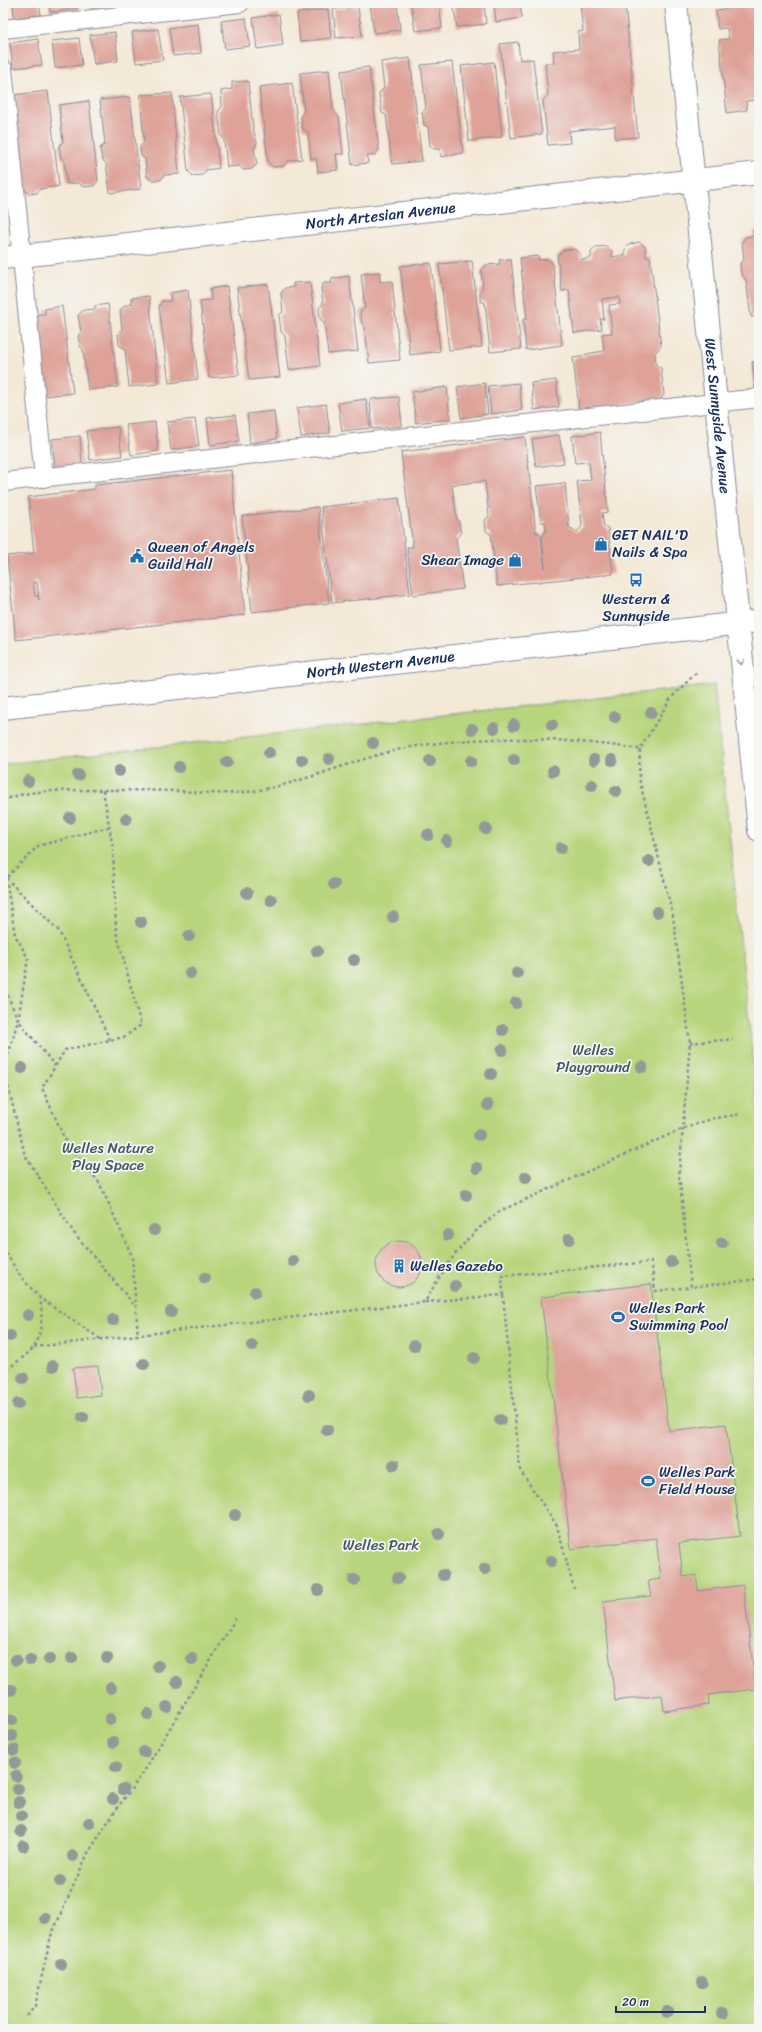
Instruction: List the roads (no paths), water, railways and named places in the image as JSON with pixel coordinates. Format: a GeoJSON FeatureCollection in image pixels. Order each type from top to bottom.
{"type":"FeatureCollection","features":[{"type":"Feature","properties":{"kind":"street","name":"West Sunnyside Avenue"},"geometry":{"type":"LineString","coordinates":[[676,3],[737,624],[759,830]]}},
{"type":"Feature","properties":{"kind":"street","name":"North Artesian Avenue"},"geometry":{"type":"LineString","coordinates":[[12,257],[759,173]]}},
{"type":"Feature","properties":{"kind":"street","name":"North Western Avenue"},"geometry":{"type":"LineString","coordinates":[[3,708],[759,621]]}},
{"type":"Feature","properties":{"kind":"lane"},"geometry":{"type":"LineString","coordinates":[[3,29],[240,3]]}},
{"type":"Feature","properties":{"kind":"lane"},"geometry":{"type":"LineString","coordinates":[[3,69],[12,257],[44,478]]}},
{"type":"Feature","properties":{"kind":"lane"},"geometry":{"type":"LineString","coordinates":[[3,482],[759,398]]}},
{"type":"Feature","properties":{"kind":"place","name":"GET NAIL'D Nails & Spa"},"geometry":{"type":"Point","coordinates":[601,544]}},
{"type":"Feature","properties":{"kind":"place","name":"Queen of Angels Guild Hall"},"geometry":{"type":"Point","coordinates":[137,556]}},
{"type":"Feature","properties":{"kind":"place","name":"Shear Image"},"geometry":{"type":"Point","coordinates":[515,560]}},
{"type":"Feature","properties":{"kind":"place","name":"Western & Sunnyside"},"geometry":{"type":"Point","coordinates":[636,580]}},
{"type":"Feature","properties":{"kind":"place","name":"Welles Gazebo"},"geometry":{"type":"Point","coordinates":[399,1266]}},
{"type":"Feature","properties":{"kind":"place","name":"Welles Park Swimming Pool"},"geometry":{"type":"Point","coordinates":[618,1317]}},
{"type":"Feature","properties":{"kind":"place","name":"Welles Park Field House"},"geometry":{"type":"Point","coordinates":[648,1481]}},
{"type":"Feature","properties":{"kind":"park label","name":"Welles Playground"},"geometry":{"type":"Point","coordinates":[593,1058]}},
{"type":"Feature","properties":{"kind":"park label","name":"Welles Nature Play Space"},"geometry":{"type":"Point","coordinates":[108,1156]}},
{"type":"Feature","properties":{"kind":"park label","name":"Welles Park"},"geometry":{"type":"Point","coordinates":[381,1545]}}]}
